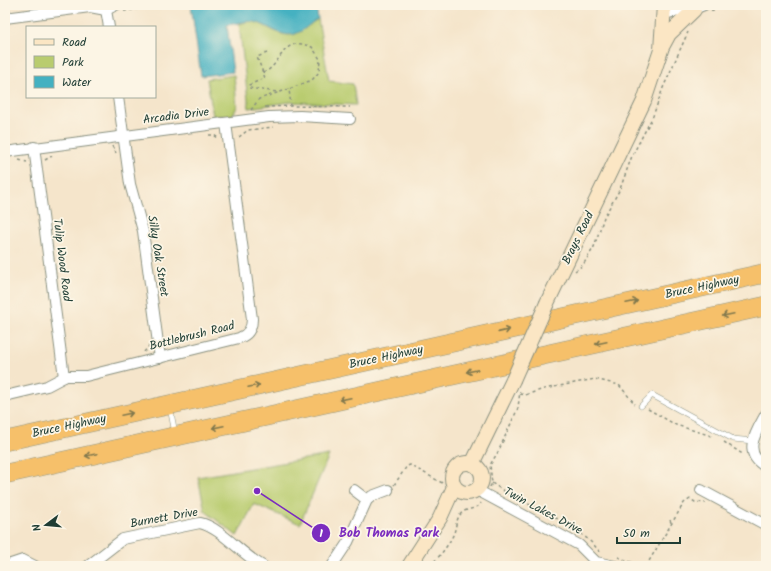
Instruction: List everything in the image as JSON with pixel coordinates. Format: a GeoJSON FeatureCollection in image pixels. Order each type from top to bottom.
{"type":"FeatureCollection","features":[{"type":"Feature","properties":{"kind":"highway","name":"Bruce Highway"},"geometry":{"type":"LineString","coordinates":[[5,441],[766,273]]}},
{"type":"Feature","properties":{"kind":"highway"},"geometry":{"type":"LineString","coordinates":[[5,474],[766,306]]}},
{"type":"Feature","properties":{"kind":"main road"},"geometry":{"type":"LineString","coordinates":[[661,50],[669,34],[702,9]]}},
{"type":"Feature","properties":{"kind":"main road","name":"Brays Road"},"geometry":{"type":"LineString","coordinates":[[472,464],[517,383],[547,303],[644,101],[661,50],[664,10]]}},
{"type":"Feature","properties":{"kind":"main road"},"geometry":{"type":"LineString","coordinates":[[409,566],[440,518],[469,491],[480,486],[482,476],[480,471],[472,464],[463,464],[454,469],[451,478],[469,491]]}},
{"type":"Feature","properties":{"kind":"main road"},"geometry":{"type":"LineString","coordinates":[[419,566],[469,491]]}},
{"type":"Feature","properties":{"kind":"street"},"geometry":{"type":"LineString","coordinates":[[5,18],[90,7],[106,10],[118,9]]}},
{"type":"Feature","properties":{"kind":"street"},"geometry":{"type":"LineString","coordinates":[[664,10],[702,9]]}},
{"type":"Feature","properties":{"kind":"street"},"geometry":{"type":"LineString","coordinates":[[106,10],[109,26]]}},
{"type":"Feature","properties":{"kind":"street","name":"Silky Oak Street"},"geometry":{"type":"LineString","coordinates":[[118,98],[130,184],[143,231],[160,358]]}},
{"type":"Feature","properties":{"kind":"street","name":"Arcadia Drive"},"geometry":{"type":"LineString","coordinates":[[5,152],[34,147],[284,116],[350,119]]}},
{"type":"Feature","properties":{"kind":"street","name":"Bottlebrush Road"},"geometry":{"type":"LineString","coordinates":[[5,396],[50,385],[64,377],[86,376],[239,338],[247,334],[251,329],[252,319],[226,123]]}},
{"type":"Feature","properties":{"kind":"street","name":"Tulip Wood Road"},"geometry":{"type":"LineString","coordinates":[[34,147],[64,377]]}},
{"type":"Feature","properties":{"kind":"street"},"geometry":{"type":"LineString","coordinates":[[766,414],[753,441],[753,455],[757,461],[766,467]]}},
{"type":"Feature","properties":{"kind":"street"},"geometry":{"type":"LineString","coordinates":[[354,490],[367,500]]}},
{"type":"Feature","properties":{"kind":"street"},"geometry":{"type":"LineString","coordinates":[[332,566],[348,542],[367,500],[372,496],[388,490]]}},
{"type":"Feature","properties":{"kind":"street"},"geometry":{"type":"LineString","coordinates":[[701,490],[766,525]]}},
{"type":"Feature","properties":{"kind":"street","name":"Twin Lakes Drive"},"geometry":{"type":"LineString","coordinates":[[469,491],[579,545],[597,561]]}},
{"type":"Feature","properties":{"kind":"street","name":"Burnett Drive"},"geometry":{"type":"LineString","coordinates":[[88,566],[123,539],[200,523],[212,528],[250,558],[263,566]]}},
{"type":"Feature","properties":{"kind":"street"},"geometry":{"type":"LineString","coordinates":[[5,566],[23,560],[35,566]]}},
{"type":"Feature","properties":{"kind":"street"},"geometry":{"type":"LineString","coordinates":[[597,561],[614,561]]}},
{"type":"Feature","properties":{"kind":"lane"},"geometry":{"type":"LineString","coordinates":[[641,406],[652,395],[733,439],[753,441]]}},
{"type":"Feature","properties":{"kind":"lane"},"geometry":{"type":"LineString","coordinates":[[169,404],[176,436]]}},
{"type":"Feature","properties":{"kind":"path"},"geometry":{"type":"LineString","coordinates":[[118,9],[171,5]]}},
{"type":"Feature","properties":{"kind":"path"},"geometry":{"type":"LineString","coordinates":[[702,9],[725,5]]}},
{"type":"Feature","properties":{"kind":"path"},"geometry":{"type":"LineString","coordinates":[[572,274],[583,265],[594,247],[604,217],[620,189],[632,156],[653,116],[663,88],[690,27]]}},
{"type":"Feature","properties":{"kind":"path"},"geometry":{"type":"LineString","coordinates":[[250,111],[259,100],[312,80],[319,72],[320,59],[312,47],[298,45],[287,47],[282,51],[274,65],[263,73]]}},
{"type":"Feature","properties":{"kind":"path"},"geometry":{"type":"LineString","coordinates":[[267,53],[257,57],[265,78],[249,85],[250,88],[277,92]]}},
{"type":"Feature","properties":{"kind":"path"},"geometry":{"type":"LineString","coordinates":[[289,89],[291,106],[350,107]]}},
{"type":"Feature","properties":{"kind":"path"},"geometry":{"type":"LineString","coordinates":[[239,136],[248,130],[279,126]]}},
{"type":"Feature","properties":{"kind":"path"},"geometry":{"type":"LineString","coordinates":[[208,135],[222,139]]}},
{"type":"Feature","properties":{"kind":"path"},"geometry":{"type":"LineString","coordinates":[[111,143],[117,158]]}},
{"type":"Feature","properties":{"kind":"path"},"geometry":{"type":"LineString","coordinates":[[112,148],[118,147]]}},
{"type":"Feature","properties":{"kind":"path"},"geometry":{"type":"LineString","coordinates":[[41,160],[47,160],[55,155]]}},
{"type":"Feature","properties":{"kind":"path"},"geometry":{"type":"LineString","coordinates":[[14,160],[30,162]]}},
{"type":"Feature","properties":{"kind":"path"},"geometry":{"type":"LineString","coordinates":[[144,352],[149,343]]}},
{"type":"Feature","properties":{"kind":"path"},"geometry":{"type":"LineString","coordinates":[[520,394],[525,395],[544,389],[595,379],[619,385],[633,403],[655,412],[676,426],[713,436]]}},
{"type":"Feature","properties":{"kind":"path"},"geometry":{"type":"LineString","coordinates":[[492,484],[490,465],[498,452],[518,408],[520,394],[517,383]]}},
{"type":"Feature","properties":{"kind":"path"},"geometry":{"type":"LineString","coordinates":[[719,440],[740,454],[747,456],[753,455]]}},
{"type":"Feature","properties":{"kind":"path"},"geometry":{"type":"LineString","coordinates":[[388,490],[393,487],[407,466],[410,465],[441,482],[469,491],[492,484],[577,531],[592,542],[597,561]]}},
{"type":"Feature","properties":{"kind":"path"},"geometry":{"type":"LineString","coordinates":[[430,566],[436,560],[453,535],[461,513],[477,507],[469,491]]}},
{"type":"Feature","properties":{"kind":"path"},"geometry":{"type":"LineString","coordinates":[[646,566],[684,503],[690,499],[701,504],[709,503]]}},
{"type":"Feature","properties":{"kind":"path"},"geometry":{"type":"LineString","coordinates":[[670,520],[672,525]]}},
{"type":"Feature","properties":{"kind":"path"},"geometry":{"type":"LineString","coordinates":[[614,561],[623,558],[641,566]]}},
{"type":"Feature","properties":{"kind":"green space"},"geometry":{"type":"Polygon","coordinates":[[[318,19],[329,81],[353,84],[356,105],[290,102],[249,108],[239,24],[250,21],[256,22],[277,32],[289,35],[298,33],[318,19]]]}},
{"type":"Feature","properties":{"kind":"green space"},"geometry":{"type":"Polygon","coordinates":[[[234,75],[237,107],[233,115],[213,116],[207,79],[234,75]]]}},
{"type":"Feature","properties":{"kind":"green space"},"geometry":{"type":"Polygon","coordinates":[[[329,455],[300,524],[254,504],[237,536],[205,511],[198,477],[329,455]]]}},
{"type":"Feature","properties":{"kind":"water"},"geometry":{"type":"Polygon","coordinates":[[[191,5],[316,5],[318,19],[298,33],[289,35],[259,23],[244,22],[227,25],[233,72],[201,76],[191,5]]]}},
{"type":"Feature","properties":{"kind":"place","name":"Bob Thomas Park"},"geometry":{"type":"Point","coordinates":[257,491]}}]}
